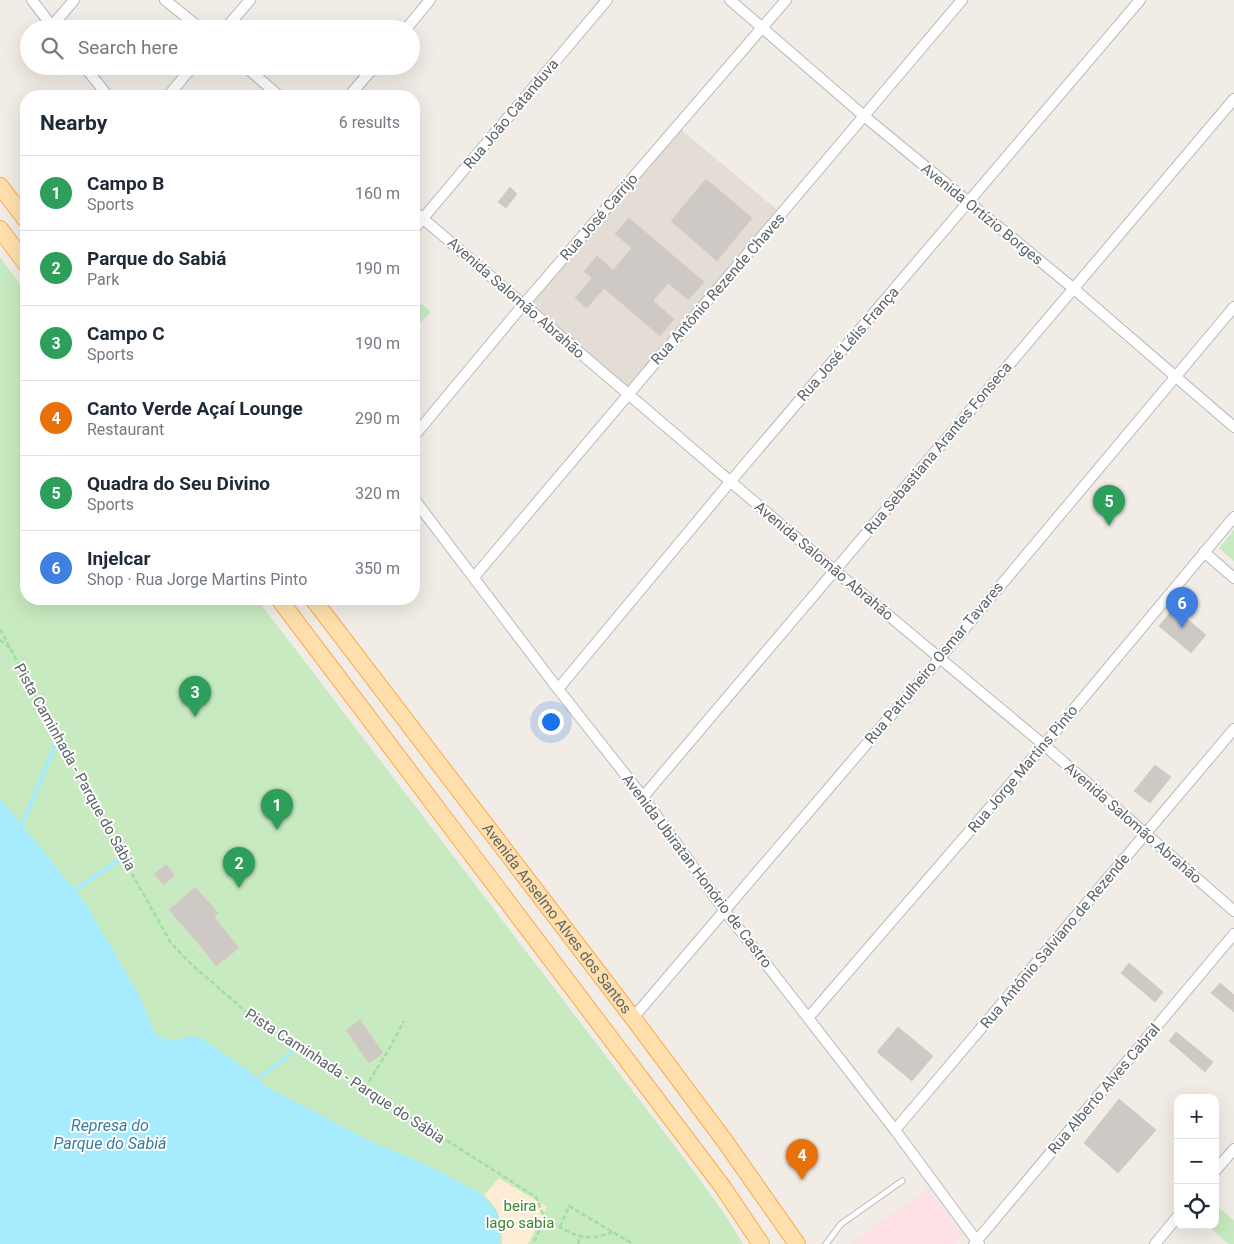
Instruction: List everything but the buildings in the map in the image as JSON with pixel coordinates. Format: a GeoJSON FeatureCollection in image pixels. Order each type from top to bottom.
{"type":"FeatureCollection","features":[{"type":"Feature","properties":{"kind":"main road"},"geometry":{"type":"LineString","coordinates":[[0,186],[20,212]]}},
{"type":"Feature","properties":{"kind":"main road"},"geometry":{"type":"LineString","coordinates":[[0,229],[20,256]]}},
{"type":"Feature","properties":{"kind":"main road","name":"Avenida Anselmo Alves dos Santos"},"geometry":{"type":"LineString","coordinates":[[283,605],[722,1186],[760,1244]]}},
{"type":"Feature","properties":{"kind":"main road","name":"Avenida Anselmo Alves dos Santos"},"geometry":{"type":"LineString","coordinates":[[318,605],[633,1018],[724,1140],[797,1244]]}},
{"type":"Feature","properties":{"kind":"street"},"geometry":{"type":"LineString","coordinates":[[32,0],[48,20]]}},
{"type":"Feature","properties":{"kind":"street"},"geometry":{"type":"LineString","coordinates":[[58,20],[74,0]]}},
{"type":"Feature","properties":{"kind":"street"},"geometry":{"type":"LineString","coordinates":[[165,0],[190,20]]}},
{"type":"Feature","properties":{"kind":"street"},"geometry":{"type":"LineString","coordinates":[[233,20],[250,0]]}},
{"type":"Feature","properties":{"kind":"street"},"geometry":{"type":"LineString","coordinates":[[413,20],[430,0]]}},
{"type":"Feature","properties":{"kind":"street","name":"Rua João Catanduva"},"geometry":{"type":"LineString","coordinates":[[420,220],[607,0]]}},
{"type":"Feature","properties":{"kind":"street","name":"Avenida Ortízio Borges"},"geometry":{"type":"LineString","coordinates":[[730,0],[864,116],[1073,288],[1234,427]]}},
{"type":"Feature","properties":{"kind":"street","name":"Rua José Carrijo"},"geometry":{"type":"LineString","coordinates":[[420,429],[523,305],[786,0]]}},
{"type":"Feature","properties":{"kind":"street","name":"Rua Antônio Rezende Chaves"},"geometry":{"type":"LineString","coordinates":[[474,577],[962,0]]}},
{"type":"Feature","properties":{"kind":"street","name":"Rua José Lélis França"},"geometry":{"type":"LineString","coordinates":[[558,689],[730,482],[1140,0]]}},
{"type":"Feature","properties":{"kind":"street"},"geometry":{"type":"LineString","coordinates":[[91,75],[103,90]]}},
{"type":"Feature","properties":{"kind":"street"},"geometry":{"type":"LineString","coordinates":[[173,90],[186,75]]}},
{"type":"Feature","properties":{"kind":"street"},"geometry":{"type":"LineString","coordinates":[[255,75],[272,90]]}},
{"type":"Feature","properties":{"kind":"street"},"geometry":{"type":"LineString","coordinates":[[354,90],[366,75]]}},
{"type":"Feature","properties":{"kind":"street","name":"Rua Sebastiana Arantes Fonseca"},"geometry":{"type":"LineString","coordinates":[[643,797],[1234,99]]}},
{"type":"Feature","properties":{"kind":"street","name":"Avenida Salomão Abrahão"},"geometry":{"type":"LineString","coordinates":[[422,218],[730,482],[1044,745],[1234,912]]}},
{"type":"Feature","properties":{"kind":"street","name":"Rua Patrulheiro Osmar Tavares"},"geometry":{"type":"LineString","coordinates":[[633,1018],[726,911],[1234,307]]}},
{"type":"Feature","properties":{"kind":"street","name":"Avenida Ubiratan Honório de Castro"},"geometry":{"type":"LineString","coordinates":[[420,507],[558,689],[643,797],[726,911],[896,1130],[976,1243]]}},
{"type":"Feature","properties":{"kind":"street","name":"Rua Jorge Martins Pinto"},"geometry":{"type":"LineString","coordinates":[[808,1018],[1044,745],[1234,517]]}},
{"type":"Feature","properties":{"kind":"street"},"geometry":{"type":"LineString","coordinates":[[1204,552],[1234,578]]}},
{"type":"Feature","properties":{"kind":"street","name":"Rua Antônio Salviano de Rezende"},"geometry":{"type":"LineString","coordinates":[[896,1130],[1234,729]]}},
{"type":"Feature","properties":{"kind":"street","name":"Rua Alberto Alves Cabral"},"geometry":{"type":"LineString","coordinates":[[976,1243],[1234,934]]}},
{"type":"Feature","properties":{"kind":"street"},"geometry":{"type":"LineString","coordinates":[[1219,1166],[1234,1149]]}},
{"type":"Feature","properties":{"kind":"street"},"geometry":{"type":"LineString","coordinates":[[1155,1244],[1174,1221]]}},
{"type":"Feature","properties":{"kind":"lane"},"geometry":{"type":"LineString","coordinates":[[826,1244],[841,1224],[902,1181]]}},
{"type":"Feature","properties":{"kind":"path","name":"Pista Caminhada - Parque do Sábia"},"geometry":{"type":"LineString","coordinates":[[0,629],[92,803],[171,943],[191,964],[243,1011],[536,1197],[545,1219]]}},
{"type":"Feature","properties":{"kind":"path"},"geometry":{"type":"LineString","coordinates":[[0,640],[12,649]]}},
{"type":"Feature","properties":{"kind":"path"},"geometry":{"type":"LineString","coordinates":[[365,1088],[404,1021]]}},
{"type":"Feature","properties":{"kind":"path"},"geometry":{"type":"LineString","coordinates":[[560,1227],[569,1206],[633,1244]]}},
{"type":"Feature","properties":{"kind":"path"},"geometry":{"type":"LineString","coordinates":[[533,1244],[545,1219],[580,1237],[600,1237],[612,1232]]}},
{"type":"Feature","properties":{"kind":"path"},"geometry":{"type":"LineString","coordinates":[[578,1244],[580,1237]]}},
{"type":"Feature","properties":{"kind":"shaded area"},"geometry":{"type":"Polygon","coordinates":[[[679,128],[781,213],[627,395],[524,307],[679,128]]]}},
{"type":"Feature","properties":{"kind":"shaded area"},"geometry":{"type":"Polygon","coordinates":[[[928,1188],[963,1235],[955,1244],[850,1244],[928,1188]]]}},
{"type":"Feature","properties":{"kind":"green space"},"geometry":{"type":"Polygon","coordinates":[[[0,257],[20,284],[20,605],[262,605],[693,1170],[743,1244],[0,1244],[0,257]]]}},
{"type":"Feature","properties":{"kind":"green space"},"geometry":{"type":"Polygon","coordinates":[[[420,303],[431,312],[420,323],[420,303]]]}},
{"type":"Feature","properties":{"kind":"green space"},"geometry":{"type":"Polygon","coordinates":[[[1234,530],[1234,561],[1219,548],[1234,530]]]}},
{"type":"Feature","properties":{"kind":"green space"},"geometry":{"type":"Polygon","coordinates":[[[1219,1208],[1234,1220],[1234,1244],[1229,1244],[1211,1229],[1219,1229],[1219,1208]]]}},
{"type":"Feature","properties":{"kind":"sand","name":"beira lago sabia"},"geometry":{"type":"Polygon","coordinates":[[[499,1178],[547,1207],[528,1244],[502,1244],[502,1229],[497,1211],[484,1195],[499,1178]]]}},
{"type":"Feature","properties":{"kind":"water","name":"Represa do Parque do Sabiá"},"geometry":{"type":"Polygon","coordinates":[[[0,798],[86,904],[140,997],[155,1034],[171,1041],[187,1037],[199,1037],[249,1071],[267,1087],[376,1144],[429,1166],[482,1194],[497,1212],[500,1244],[0,1244],[0,798]]]}},
{"type":"Feature","properties":{"kind":"waterway"},"geometry":{"type":"LineString","coordinates":[[22,825],[56,743]]}},
{"type":"Feature","properties":{"kind":"waterway"},"geometry":{"type":"LineString","coordinates":[[75,890],[119,860]]}},
{"type":"Feature","properties":{"kind":"waterway"},"geometry":{"type":"LineString","coordinates":[[258,1079],[288,1056],[293,1048]]}},
{"type":"Feature","properties":{"kind":"place","name":"Quadra do Seu Divino"},"geometry":{"type":"Point","coordinates":[1109,526]}},
{"type":"Feature","properties":{"kind":"place","name":"Injelcar"},"geometry":{"type":"Point","coordinates":[1182,628]}},
{"type":"Feature","properties":{"kind":"place","name":"Campo C"},"geometry":{"type":"Point","coordinates":[195,717]}},
{"type":"Feature","properties":{"kind":"place","name":"Campo B"},"geometry":{"type":"Point","coordinates":[277,830]}},
{"type":"Feature","properties":{"kind":"place","name":"Parque do Sabiá"},"geometry":{"type":"Point","coordinates":[239,888]}},
{"type":"Feature","properties":{"kind":"place","name":"Canto Verde Açaí Lounge"},"geometry":{"type":"Point","coordinates":[802,1180]}}]}
